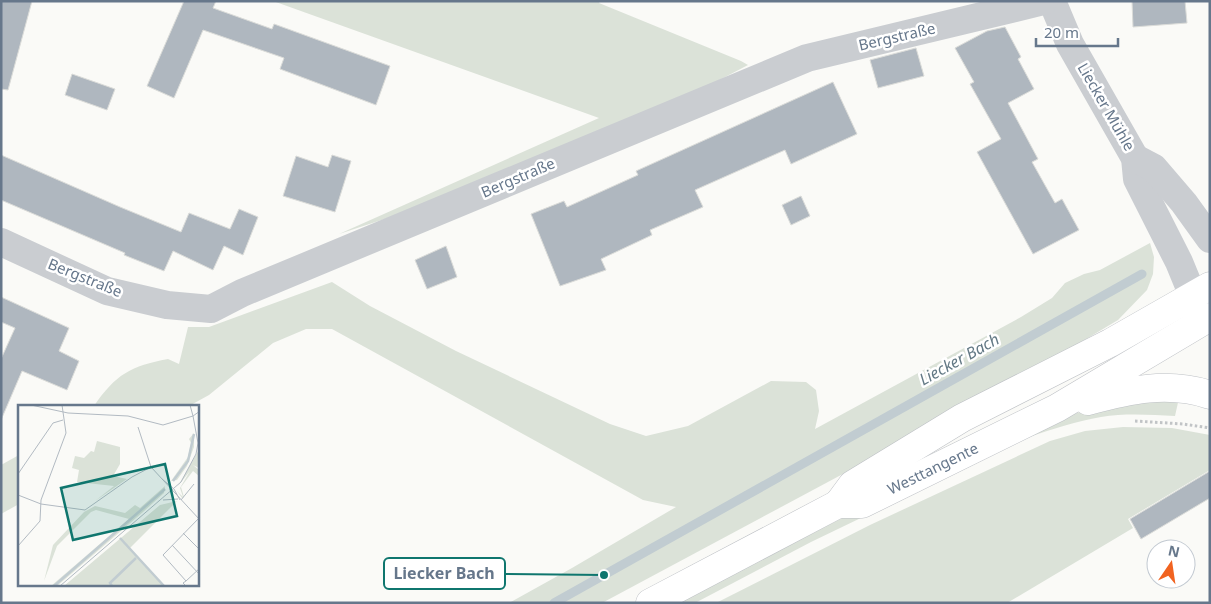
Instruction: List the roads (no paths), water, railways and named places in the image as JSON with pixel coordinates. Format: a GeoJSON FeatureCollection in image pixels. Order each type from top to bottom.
{"type":"FeatureCollection","features":[{"type":"Feature","properties":{"kind":"main road","name":"Westtangente"},"geometry":{"type":"LineString","coordinates":[[650,603],[838,504],[862,504],[1057,408],[1205,310]]}},
{"type":"Feature","properties":{"kind":"main road"},"geometry":{"type":"LineString","coordinates":[[838,504],[852,485],[962,418],[1110,342],[1205,310]]}},
{"type":"Feature","properties":{"kind":"main road"},"geometry":{"type":"LineString","coordinates":[[1057,408],[1120,392],[1153,387],[1178,388],[1210,395]]}},
{"type":"Feature","properties":{"kind":"street","name":"Bergstraße"},"geometry":{"type":"LineString","coordinates":[[1,242],[107,291],[167,305],[211,309],[251,289],[807,58],[1044,1]]}},
{"type":"Feature","properties":{"kind":"street","name":"Liecker Mühle"},"geometry":{"type":"LineString","coordinates":[[1052,1],[1070,44],[1135,158],[1137,179],[1205,310]]}},
{"type":"Feature","properties":{"kind":"street","name":"Liecker Mühle"},"geometry":{"type":"LineString","coordinates":[[1135,158],[1154,168],[1184,203],[1210,239]]}},
{"type":"Feature","properties":{"kind":"waterway","name":"Liecker Bach"},"geometry":{"type":"LineString","coordinates":[[554,603],[1142,274]]}},
{"type":"Feature","properties":{"kind":"place","name":"Liecker Bach"},"geometry":{"type":"Point","coordinates":[604,575]}}]}
